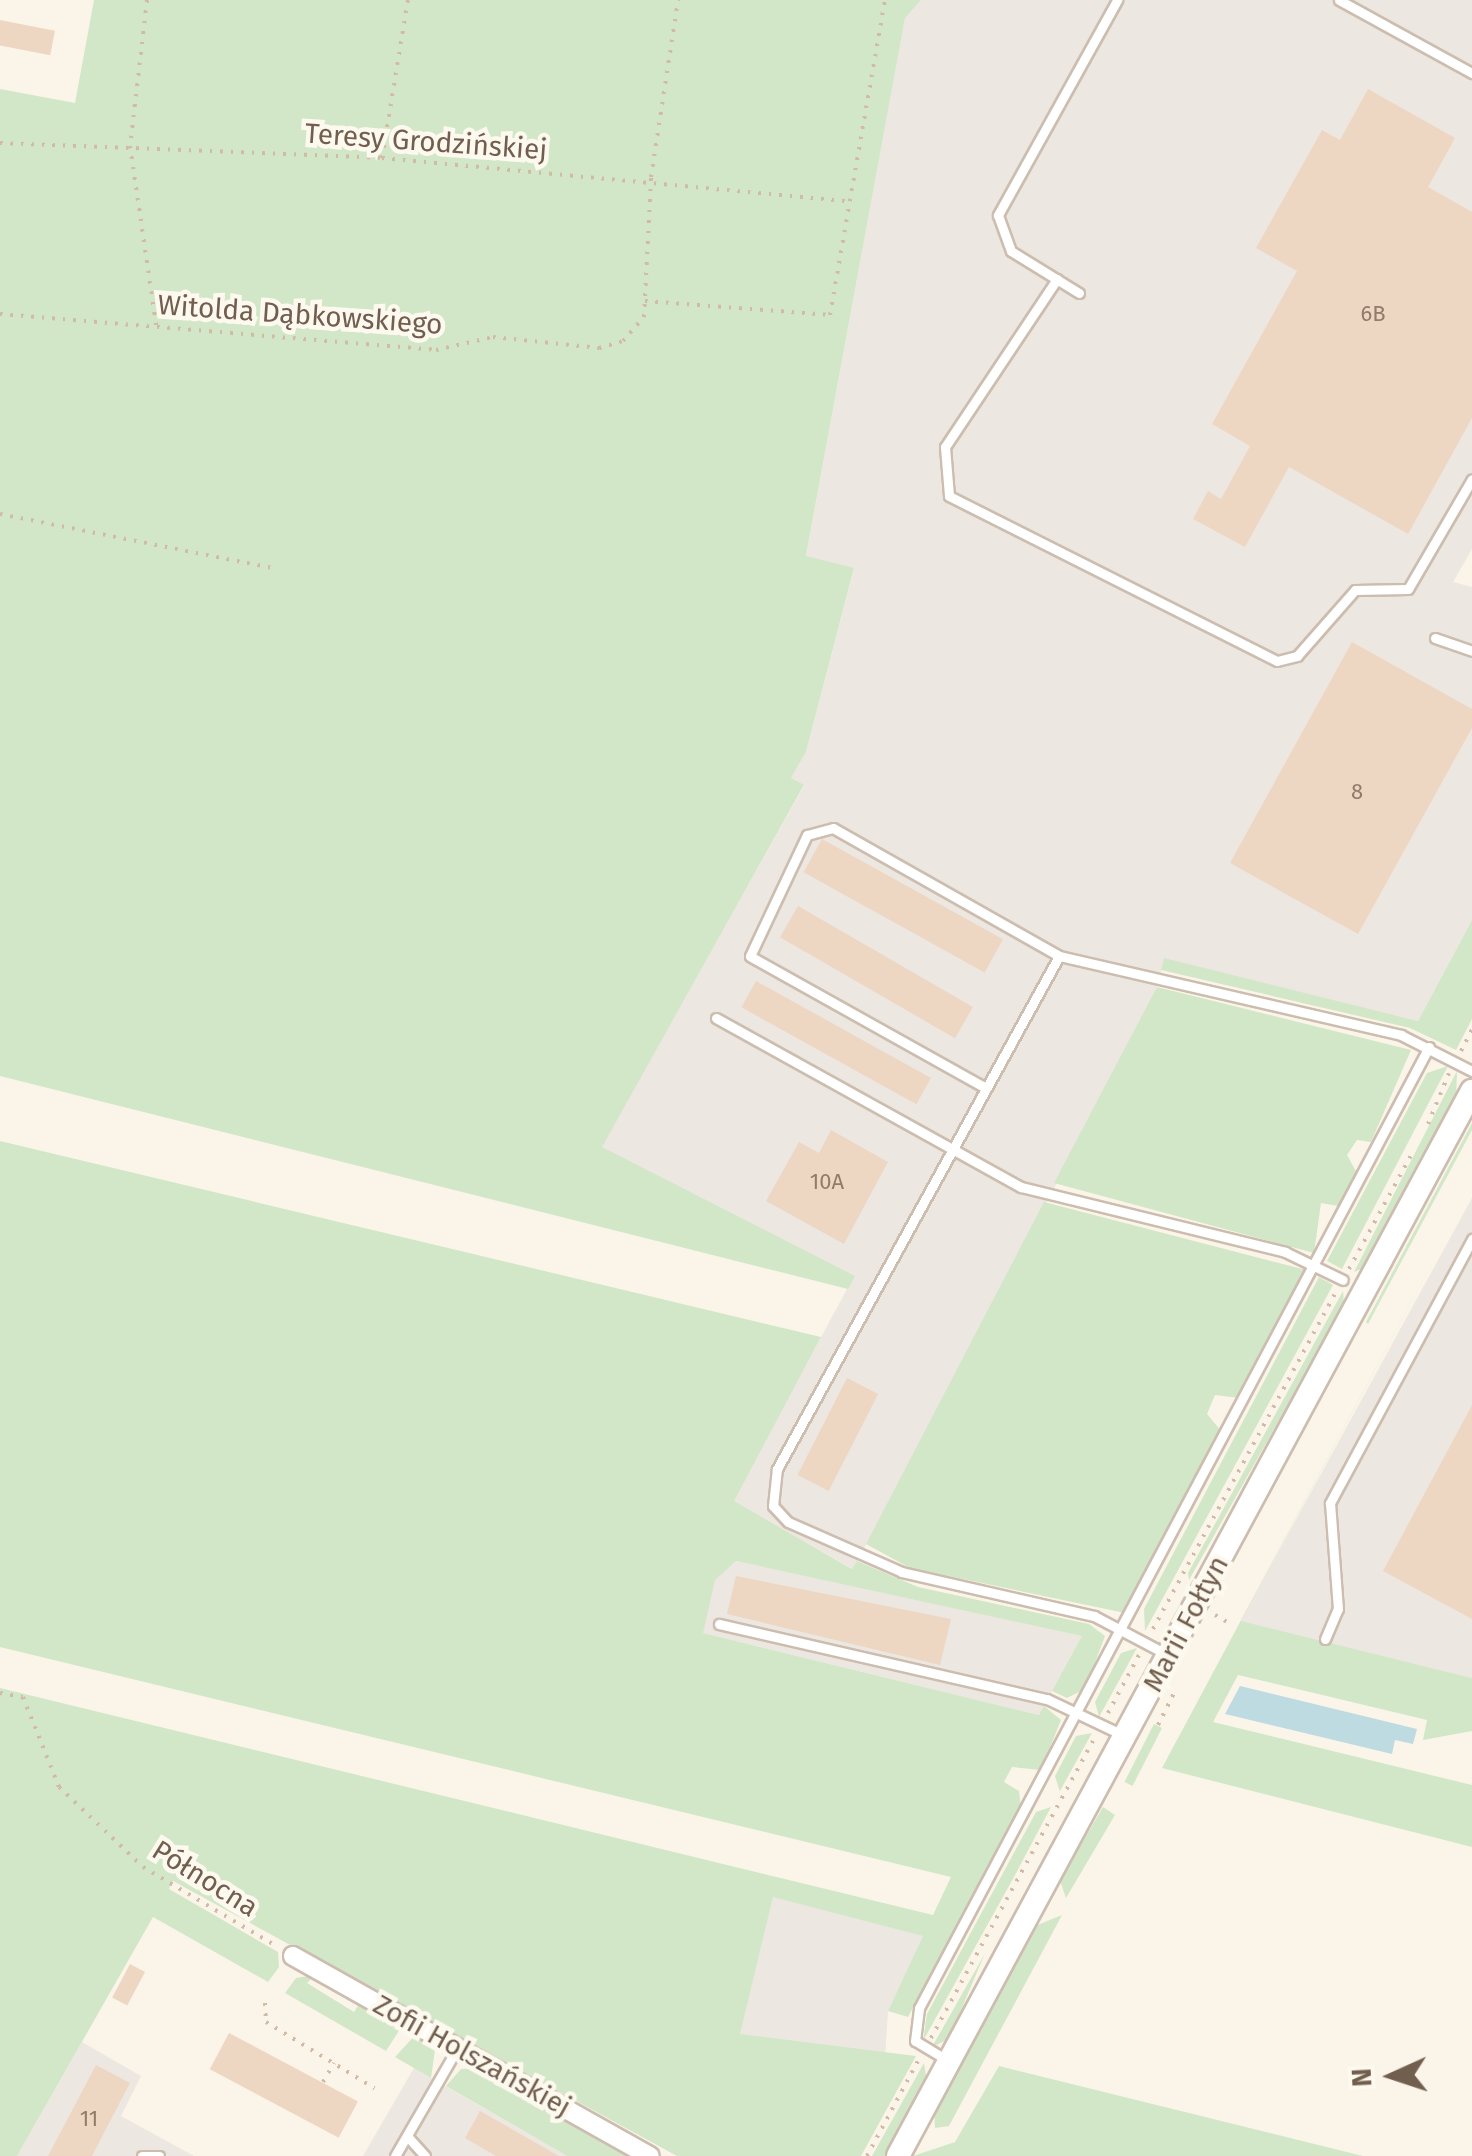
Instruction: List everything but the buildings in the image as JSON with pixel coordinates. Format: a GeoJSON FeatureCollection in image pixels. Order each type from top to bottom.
{"type":"FeatureCollection","features":[{"type":"Feature","properties":{"kind":"street","name":"Marii Fołtyn"},"geometry":{"type":"LineString","coordinates":[[898,2156],[1472,1090]]}},
{"type":"Feature","properties":{"kind":"street","name":"Zofii Holszańskiej"},"geometry":{"type":"LineString","coordinates":[[293,1956],[650,2156]]}},
{"type":"Feature","properties":{"kind":"lane"},"geometry":{"type":"LineString","coordinates":[[1079,293],[1011,251],[998,215],[1117,0]]}},
{"type":"Feature","properties":{"kind":"lane"},"geometry":{"type":"LineString","coordinates":[[1339,0],[1472,74]]}},
{"type":"Feature","properties":{"kind":"lane"},"geometry":{"type":"LineString","coordinates":[[1056,279],[944,447],[950,496],[1277,661],[1297,656],[1354,590],[1408,589],[1472,479]]}},
{"type":"Feature","properties":{"kind":"lane"},"geometry":{"type":"LineString","coordinates":[[1434,638],[1472,651]]}},
{"type":"Feature","properties":{"kind":"lane"},"geometry":{"type":"LineString","coordinates":[[984,1087],[750,956],[807,835],[833,828],[1059,956],[1429,1047],[1472,1072]]}},
{"type":"Feature","properties":{"kind":"lane"},"geometry":{"type":"LineString","coordinates":[[1059,956],[946,1152],[778,1469],[773,1506],[788,1522],[902,1572],[1124,1630],[1168,1655]]}},
{"type":"Feature","properties":{"kind":"lane"},"geometry":{"type":"LineString","coordinates":[[716,1018],[946,1152],[1021,1187],[1316,1265],[1343,1280]]}},
{"type":"Feature","properties":{"kind":"lane"},"geometry":{"type":"LineString","coordinates":[[950,2061],[924,2050],[914,2041],[918,2008],[1081,1712],[1429,1047]]}},
{"type":"Feature","properties":{"kind":"lane"},"geometry":{"type":"LineString","coordinates":[[1325,1640],[1338,1609],[1330,1503],[1472,1240]]}},
{"type":"Feature","properties":{"kind":"lane"},"geometry":{"type":"LineString","coordinates":[[719,1624],[1081,1712],[1126,1736]]}},
{"type":"Feature","properties":{"kind":"lane"},"geometry":{"type":"LineString","coordinates":[[396,2156],[458,2047]]}},
{"type":"Feature","properties":{"kind":"lane"},"geometry":{"type":"LineString","coordinates":[[406,2136],[424,2156]]}},
{"type":"Feature","properties":{"kind":"lane"},"geometry":{"type":"LineString","coordinates":[[142,2156],[159,2156]]}},
{"type":"Feature","properties":{"kind":"path"},"geometry":{"type":"LineString","coordinates":[[147,0],[130,146],[156,326]]}},
{"type":"Feature","properties":{"kind":"path"},"geometry":{"type":"LineString","coordinates":[[382,158],[408,0]]}},
{"type":"Feature","properties":{"kind":"path"},"geometry":{"type":"LineString","coordinates":[[678,0],[651,177],[645,301],[830,315],[885,0]]}},
{"type":"Feature","properties":{"kind":"path","name":"Teresy Grodzińskiej"},"geometry":{"type":"LineString","coordinates":[[0,143],[382,158],[651,177],[848,201]]}},
{"type":"Feature","properties":{"kind":"path","name":"Witolda Dąbkowskiego"},"geometry":{"type":"LineString","coordinates":[[0,314],[436,350],[493,337],[599,348],[632,336],[644,318],[645,301]]}},
{"type":"Feature","properties":{"kind":"path"},"geometry":{"type":"LineString","coordinates":[[0,514],[277,569]]}},
{"type":"Feature","properties":{"kind":"path"},"geometry":{"type":"LineString","coordinates":[[867,2156],[1343,1280],[1472,1030]]}},
{"type":"Feature","properties":{"kind":"path"},"geometry":{"type":"LineString","coordinates":[[1206,1611],[1227,1622]]}},
{"type":"Feature","properties":{"kind":"path","name":"Północna"},"geometry":{"type":"LineString","coordinates":[[0,1693],[24,1697],[59,1787],[142,1868],[293,1956]]}},
{"type":"Feature","properties":{"kind":"path"},"geometry":{"type":"LineString","coordinates":[[265,2003],[266,2022],[374,2088]]}},
{"type":"Feature","properties":{"kind":"path"},"geometry":{"type":"LineString","coordinates":[[323,2082],[334,2063]]}},
{"type":"Feature","properties":{"kind":"shaded area"},"geometry":{"type":"Polygon","coordinates":[[[921,0],[1472,0],[1472,549],[1453,582],[1472,587],[1472,920],[1418,1021],[1164,959],[1154,999],[853,1569],[733,1501],[854,1276],[601,1147],[804,786],[791,778],[806,752],[854,569],[806,557],[905,17],[921,0]]]}},
{"type":"Feature","properties":{"kind":"shaded area"},"geometry":{"type":"Polygon","coordinates":[[[1472,1198],[1472,1678],[1240,1622],[1472,1198]]]}},
{"type":"Feature","properties":{"kind":"shaded area"},"geometry":{"type":"Polygon","coordinates":[[[736,1561],[1083,1636],[1039,1715],[702,1633],[715,1579],[736,1561]]]}},
{"type":"Feature","properties":{"kind":"shaded area"},"geometry":{"type":"Polygon","coordinates":[[[773,1896],[924,1936],[888,2011],[885,2058],[739,2035],[773,1896]]]}},
{"type":"Feature","properties":{"kind":"shaded area"},"geometry":{"type":"Polygon","coordinates":[[[82,2042],[141,2076],[121,2116],[194,2156],[17,2156],[82,2042]]]}},
{"type":"Feature","properties":{"kind":"shaded area"},"geometry":{"type":"Polygon","coordinates":[[[414,2068],[567,2156],[363,2156],[414,2068]]]}},
{"type":"Feature","properties":{"kind":"green space"},"geometry":{"type":"Polygon","coordinates":[[[94,0],[921,0],[905,18],[806,556],[854,568],[806,752],[791,778],[804,785],[602,1147],[855,1276],[848,1289],[0,1076],[0,89],[75,103],[94,0]]]}},
{"type":"Feature","properties":{"kind":"green space"},"geometry":{"type":"Polygon","coordinates":[[[1472,920],[1472,1019],[1456,1050],[1410,1028],[1161,970],[1164,958],[1418,1021],[1472,920]]]}},
{"type":"Feature","properties":{"kind":"green space"},"geometry":{"type":"Polygon","coordinates":[[[1157,987],[1411,1050],[1371,1142],[1357,1140],[1347,1155],[1357,1173],[1338,1206],[1321,1203],[1314,1253],[1054,1183],[1157,987]]]}},
{"type":"Feature","properties":{"kind":"green space"},"geometry":{"type":"Polygon","coordinates":[[[1448,1066],[1342,1269],[1327,1261],[1427,1073],[1448,1066]]]}},
{"type":"Feature","properties":{"kind":"green space"},"geometry":{"type":"Polygon","coordinates":[[[1457,1071],[1456,1100],[1370,1265],[1354,1272],[1457,1071]]]}},
{"type":"Feature","properties":{"kind":"green space"},"geometry":{"type":"Polygon","coordinates":[[[1472,1123],[1472,1130],[1368,1324],[1366,1322],[1472,1123]]]}},
{"type":"Feature","properties":{"kind":"green space"},"geometry":{"type":"Polygon","coordinates":[[[0,1141],[821,1337],[734,1501],[852,1569],[857,1561],[918,1587],[1089,1624],[1105,1636],[1085,1689],[1067,1698],[1052,1691],[1082,1636],[736,1561],[715,1580],[703,1633],[1039,1715],[1044,1706],[1061,1720],[1041,1770],[1012,1767],[1004,1782],[1019,1791],[1021,1807],[908,2017],[888,2011],[923,1936],[773,1897],[740,2034],[916,2056],[861,2156],[677,2156],[173,1881],[169,1889],[278,1952],[279,1967],[268,1982],[153,1917],[17,2156],[0,2156],[0,1688],[933,1915],[951,1877],[0,1647],[0,1141]]]}},
{"type":"Feature","properties":{"kind":"green space"},"geometry":{"type":"Polygon","coordinates":[[[1472,1188],[1241,1621],[1472,1678],[1472,1731],[1423,1740],[1427,1720],[1238,1675],[1213,1722],[1472,1785],[1472,1847],[1162,1768],[1472,1188]]]}},
{"type":"Feature","properties":{"kind":"green space"},"geometry":{"type":"Polygon","coordinates":[[[1044,1202],[1306,1270],[1239,1398],[1215,1395],[1207,1414],[1222,1432],[1125,1613],[910,1568],[866,1544],[1044,1202]]]}},
{"type":"Feature","properties":{"kind":"green space"},"geometry":{"type":"Polygon","coordinates":[[[1319,1277],[1333,1285],[1145,1631],[1144,1609],[1319,1277]]]}},
{"type":"Feature","properties":{"kind":"green space"},"geometry":{"type":"Polygon","coordinates":[[[1343,1291],[1344,1305],[1189,1580],[1188,1573],[1343,1291]]]}},
{"type":"Feature","properties":{"kind":"green space"},"geometry":{"type":"Polygon","coordinates":[[[1137,1648],[1099,1717],[1095,1702],[1121,1653],[1137,1648]]]}},
{"type":"Feature","properties":{"kind":"green space"},"geometry":{"type":"Polygon","coordinates":[[[1154,1724],[1162,1728],[1133,1786],[1124,1782],[1154,1724]]]}},
{"type":"Feature","properties":{"kind":"green space"},"geometry":{"type":"Polygon","coordinates":[[[1092,1733],[1060,1792],[1055,1776],[1076,1736],[1092,1733]]]}},
{"type":"Feature","properties":{"kind":"green space"},"geometry":{"type":"Polygon","coordinates":[[[1051,1807],[923,2041],[927,2014],[1036,1812],[1051,1807]]]}},
{"type":"Feature","properties":{"kind":"green space"},"geometry":{"type":"Polygon","coordinates":[[[1103,1807],[1115,1815],[1066,1898],[1060,1881],[1103,1807]]]}},
{"type":"Feature","properties":{"kind":"green space"},"geometry":{"type":"Polygon","coordinates":[[[1062,1915],[949,2126],[935,2128],[934,2111],[1035,1926],[1062,1915]]]}},
{"type":"Feature","properties":{"kind":"green space"},"geometry":{"type":"Polygon","coordinates":[[[985,1953],[949,2039],[932,2047],[979,1964],[985,1953]]]}},
{"type":"Feature","properties":{"kind":"green space"},"geometry":{"type":"Polygon","coordinates":[[[315,1975],[307,1983],[354,2012],[362,1999],[404,2023],[386,2051],[285,1993],[296,1978],[315,1975]]]}},
{"type":"Feature","properties":{"kind":"green space"},"geometry":{"type":"Polygon","coordinates":[[[419,2031],[435,2050],[431,2078],[395,2057],[419,2031]]]}},
{"type":"Feature","properties":{"kind":"green space"},"geometry":{"type":"Polygon","coordinates":[[[924,2063],[927,2082],[887,2156],[872,2156],[924,2063]]]}},
{"type":"Feature","properties":{"kind":"green space"},"geometry":{"type":"Polygon","coordinates":[[[999,2066],[1363,2156],[913,2156],[955,2142],[999,2066]]]}},
{"type":"Feature","properties":{"kind":"green space"},"geometry":{"type":"Polygon","coordinates":[[[481,2068],[636,2156],[567,2156],[446,2086],[461,2069],[481,2068]]]}},
{"type":"Feature","properties":{"kind":"water"},"geometry":{"type":"Polygon","coordinates":[[[1240,1686],[1417,1729],[1413,1744],[1395,1740],[1392,1754],[1225,1714],[1240,1686]]]}}]}
